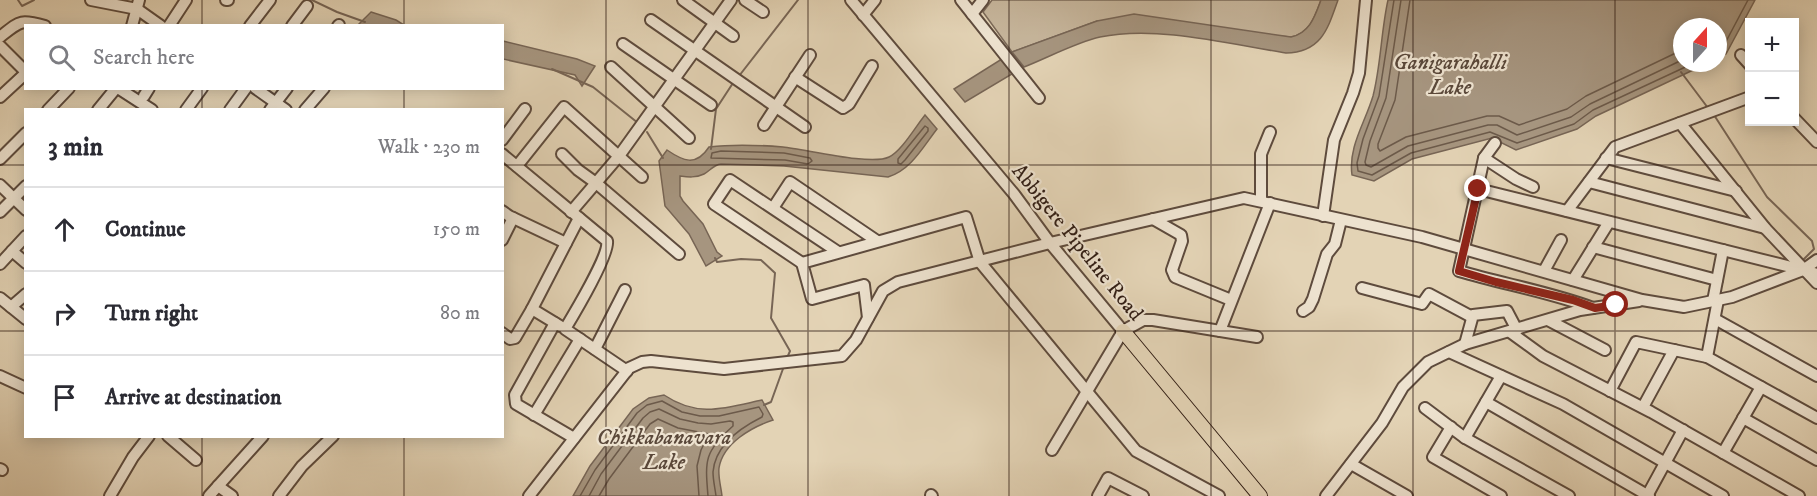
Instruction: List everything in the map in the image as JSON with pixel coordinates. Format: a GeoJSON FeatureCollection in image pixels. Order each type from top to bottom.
{"type":"FeatureCollection","features":[{"type":"Feature","properties":{"kind":"main road","name":"Abbigere Pipeline Road"},"geometry":{"type":"LineString","coordinates":[[1123,331],[1260,496]]}},
{"type":"Feature","properties":{"kind":"street"},"geometry":{"type":"LineString","coordinates":[[92,0],[138,4],[159,24]]}},
{"type":"Feature","properties":{"kind":"street"},"geometry":{"type":"LineString","coordinates":[[170,24],[186,0]]}},
{"type":"Feature","properties":{"kind":"street"},"geometry":{"type":"LineString","coordinates":[[252,24],[270,0]]}},
{"type":"Feature","properties":{"kind":"street"},"geometry":{"type":"LineString","coordinates":[[683,0],[733,36]]}},
{"type":"Feature","properties":{"kind":"street"},"geometry":{"type":"LineString","coordinates":[[504,334],[510,339],[515,338],[566,243],[575,215],[731,0]]}},
{"type":"Feature","properties":{"kind":"street"},"geometry":{"type":"LineString","coordinates":[[745,0],[763,12]]}},
{"type":"Feature","properties":{"kind":"street","name":"Abbigere Pipeline Road"},"geometry":{"type":"LineString","coordinates":[[851,0],[1014,194],[1050,243],[1123,331]]}},
{"type":"Feature","properties":{"kind":"street"},"geometry":{"type":"LineString","coordinates":[[863,15],[875,0]]}},
{"type":"Feature","properties":{"kind":"street"},"geometry":{"type":"LineString","coordinates":[[961,0],[1039,98]]}},
{"type":"Feature","properties":{"kind":"street"},"geometry":{"type":"LineString","coordinates":[[972,14],[983,0]]}},
{"type":"Feature","properties":{"kind":"street"},"geometry":{"type":"LineString","coordinates":[[1323,216],[1334,140],[1359,73],[1366,0]]}},
{"type":"Feature","properties":{"kind":"street"},"geometry":{"type":"LineString","coordinates":[[133,24],[138,4]]}},
{"type":"Feature","properties":{"kind":"street"},"geometry":{"type":"LineString","coordinates":[[294,24],[307,6]]}},
{"type":"Feature","properties":{"kind":"street"},"geometry":{"type":"LineString","coordinates":[[651,20],[805,127]]}},
{"type":"Feature","properties":{"kind":"street"},"geometry":{"type":"LineString","coordinates":[[0,37],[19,22],[29,21],[39,24]]}},
{"type":"Feature","properties":{"kind":"street"},"geometry":{"type":"LineString","coordinates":[[623,44],[711,105]]}},
{"type":"Feature","properties":{"kind":"street"},"geometry":{"type":"LineString","coordinates":[[0,46],[24,70]]}},
{"type":"Feature","properties":{"kind":"street"},"geometry":{"type":"LineString","coordinates":[[764,125],[810,55]]}},
{"type":"Feature","properties":{"kind":"street"},"geometry":{"type":"LineString","coordinates":[[1741,55],[1745,60]]}},
{"type":"Feature","properties":{"kind":"street"},"geometry":{"type":"LineString","coordinates":[[795,77],[843,108],[849,104],[872,66]]}},
{"type":"Feature","properties":{"kind":"street"},"geometry":{"type":"LineString","coordinates":[[611,67],[689,138]]}},
{"type":"Feature","properties":{"kind":"street"},"geometry":{"type":"LineString","coordinates":[[0,97],[24,74]]}},
{"type":"Feature","properties":{"kind":"street"},"geometry":{"type":"LineString","coordinates":[[50,108],[67,90]]}},
{"type":"Feature","properties":{"kind":"street"},"geometry":{"type":"LineString","coordinates":[[100,108],[115,90]]}},
{"type":"Feature","properties":{"kind":"street"},"geometry":{"type":"LineString","coordinates":[[120,90],[147,108]]}},
{"type":"Feature","properties":{"kind":"street"},"geometry":{"type":"LineString","coordinates":[[187,108],[197,90]]}},
{"type":"Feature","properties":{"kind":"street"},"geometry":{"type":"LineString","coordinates":[[231,108],[245,90]]}},
{"type":"Feature","properties":{"kind":"street"},"geometry":{"type":"LineString","coordinates":[[257,90],[274,106],[286,90]]}},
{"type":"Feature","properties":{"kind":"street"},"geometry":{"type":"LineString","coordinates":[[307,108],[322,90]]}},
{"type":"Feature","properties":{"kind":"street"},"geometry":{"type":"LineString","coordinates":[[1567,212],[1615,147],[1745,99]]}},
{"type":"Feature","properties":{"kind":"street"},"geometry":{"type":"LineString","coordinates":[[517,166],[564,107],[642,177]]}},
{"type":"Feature","properties":{"kind":"street"},"geometry":{"type":"LineString","coordinates":[[504,137],[525,109]]}},
{"type":"Feature","properties":{"kind":"street"},"geometry":{"type":"LineString","coordinates":[[1680,123],[1765,228],[1817,284]]}},
{"type":"Feature","properties":{"kind":"street"},"geometry":{"type":"LineString","coordinates":[[1799,123],[1817,142]]}},
{"type":"Feature","properties":{"kind":"street"},"geometry":{"type":"LineString","coordinates":[[1220,331],[1265,202],[1261,154],[1270,132]]}},
{"type":"Feature","properties":{"kind":"street"},"geometry":{"type":"LineString","coordinates":[[0,159],[24,135]]}},
{"type":"Feature","properties":{"kind":"street"},"geometry":{"type":"LineString","coordinates":[[1495,143],[1484,158],[1459,271],[1573,300],[1595,308]]}},
{"type":"Feature","properties":{"kind":"street"},"geometry":{"type":"LineString","coordinates":[[562,154],[679,254]]}},
{"type":"Feature","properties":{"kind":"street"},"geometry":{"type":"LineString","coordinates":[[504,156],[605,238],[608,244],[602,261],[515,395],[516,404],[574,438]]}},
{"type":"Feature","properties":{"kind":"street"},"geometry":{"type":"LineString","coordinates":[[1484,158],[1533,187]]}},
{"type":"Feature","properties":{"kind":"street"},"geometry":{"type":"LineString","coordinates":[[1606,158],[1736,191]]}},
{"type":"Feature","properties":{"kind":"street"},"geometry":{"type":"LineString","coordinates":[[838,252],[730,180],[714,204],[802,263],[812,299],[864,285],[868,318]]}},
{"type":"Feature","properties":{"kind":"street"},"geometry":{"type":"LineString","coordinates":[[772,208],[790,182],[877,241]]}},
{"type":"Feature","properties":{"kind":"street"},"geometry":{"type":"LineString","coordinates":[[1589,182],[1765,228]]}},
{"type":"Feature","properties":{"kind":"street"},"geometry":{"type":"LineString","coordinates":[[0,185],[24,208]]}},
{"type":"Feature","properties":{"kind":"street"},"geometry":{"type":"LineString","coordinates":[[0,212],[24,188]]}},
{"type":"Feature","properties":{"kind":"street"},"geometry":{"type":"LineString","coordinates":[[1478,189],[1817,274]]}},
{"type":"Feature","properties":{"kind":"street"},"geometry":{"type":"LineString","coordinates":[[529,496],[627,371],[642,362],[724,369],[842,356],[856,340],[883,291],[898,282],[1050,243],[1244,198],[1465,248],[1642,300],[1684,307],[1732,297],[1803,270],[1817,260]]}},
{"type":"Feature","properties":{"kind":"street"},"geometry":{"type":"LineString","coordinates":[[504,212],[566,243]]}},
{"type":"Feature","properties":{"kind":"street"},"geometry":{"type":"LineString","coordinates":[[802,263],[966,217],[980,262],[1136,451],[1219,496]]}},
{"type":"Feature","properties":{"kind":"street"},"geometry":{"type":"LineString","coordinates":[[504,236],[513,218]]}},
{"type":"Feature","properties":{"kind":"street"},"geometry":{"type":"LineString","coordinates":[[1153,219],[1181,235],[1182,241],[1172,270],[1175,277],[1231,300]]}},
{"type":"Feature","properties":{"kind":"street"},"geometry":{"type":"LineString","coordinates":[[1303,312],[1313,299],[1327,254],[1335,244],[1341,220]]}},
{"type":"Feature","properties":{"kind":"street"},"geometry":{"type":"LineString","coordinates":[[1573,280],[1609,222]]}},
{"type":"Feature","properties":{"kind":"street"},"geometry":{"type":"LineString","coordinates":[[0,264],[24,238]]}},
{"type":"Feature","properties":{"kind":"street"},"geometry":{"type":"LineString","coordinates":[[1544,271],[1561,240]]}},
{"type":"Feature","properties":{"kind":"street"},"geometry":{"type":"LineString","coordinates":[[1593,247],[1717,280]]}},
{"type":"Feature","properties":{"kind":"street"},"geometry":{"type":"LineString","coordinates":[[1707,357],[1715,319],[1717,280],[1723,250]]}},
{"type":"Feature","properties":{"kind":"street"},"geometry":{"type":"LineString","coordinates":[[12,251],[24,262]]}},
{"type":"Feature","properties":{"kind":"street"},"geometry":{"type":"LineString","coordinates":[[1362,288],[1422,304],[1429,294],[1472,317]]}},
{"type":"Feature","properties":{"kind":"street"},"geometry":{"type":"LineString","coordinates":[[595,349],[625,290]]}},
{"type":"Feature","properties":{"kind":"street"},"geometry":{"type":"LineString","coordinates":[[10,307],[24,296]]}},
{"type":"Feature","properties":{"kind":"street"},"geometry":{"type":"LineString","coordinates":[[0,298],[24,318]]}},
{"type":"Feature","properties":{"kind":"street"},"geometry":{"type":"LineString","coordinates":[[1326,496],[1382,423],[1402,387],[1428,362],[1466,344],[1580,310],[1642,300]]}},
{"type":"Feature","properties":{"kind":"street"},"geometry":{"type":"LineString","coordinates":[[532,309],[627,371]]}},
{"type":"Feature","properties":{"kind":"street"},"geometry":{"type":"LineString","coordinates":[[1472,317],[1473,315],[1508,311],[1513,331],[1543,356],[1643,407],[1799,496]]}},
{"type":"Feature","properties":{"kind":"street"},"geometry":{"type":"LineString","coordinates":[[1466,344],[1472,317]]}},
{"type":"Feature","properties":{"kind":"street"},"geometry":{"type":"LineString","coordinates":[[1715,319],[1817,376]]}},
{"type":"Feature","properties":{"kind":"street"},"geometry":{"type":"LineString","coordinates":[[1052,450],[1123,331],[1143,320],[1257,337]]}},
{"type":"Feature","properties":{"kind":"street"},"geometry":{"type":"LineString","coordinates":[[1548,320],[1605,350]]}},
{"type":"Feature","properties":{"kind":"street"},"geometry":{"type":"LineString","coordinates":[[534,415],[580,339]]}},
{"type":"Feature","properties":{"kind":"street"},"geometry":{"type":"LineString","coordinates":[[1610,390],[1636,342],[1707,357],[1817,418]]}},
{"type":"Feature","properties":{"kind":"street"},"geometry":{"type":"LineString","coordinates":[[1643,407],[1674,350]]}},
{"type":"Feature","properties":{"kind":"street"},"geometry":{"type":"LineString","coordinates":[[1449,352],[1563,404],[1723,496]]}},
{"type":"Feature","properties":{"kind":"street"},"geometry":{"type":"LineString","coordinates":[[0,376],[24,387]]}},
{"type":"Feature","properties":{"kind":"street"},"geometry":{"type":"LineString","coordinates":[[1465,438],[1501,376]]}},
{"type":"Feature","properties":{"kind":"street"},"geometry":{"type":"LineString","coordinates":[[1723,453],[1761,387]]}},
{"type":"Feature","properties":{"kind":"street"},"geometry":{"type":"LineString","coordinates":[[1486,402],[1648,496],[1683,430]]}},
{"type":"Feature","properties":{"kind":"street"},"geometry":{"type":"LineString","coordinates":[[1425,408],[1465,438],[1569,496]]}},
{"type":"Feature","properties":{"kind":"street"},"geometry":{"type":"LineString","coordinates":[[1743,418],[1817,460]]}},
{"type":"Feature","properties":{"kind":"street"},"geometry":{"type":"LineString","coordinates":[[1451,428],[1433,457],[1501,496]]}},
{"type":"Feature","properties":{"kind":"street"},"geometry":{"type":"LineString","coordinates":[[110,496],[133,457],[147,438]]}},
{"type":"Feature","properties":{"kind":"street"},"geometry":{"type":"LineString","coordinates":[[170,438],[196,460]]}},
{"type":"Feature","properties":{"kind":"street"},"geometry":{"type":"LineString","coordinates":[[209,496],[261,438]]}},
{"type":"Feature","properties":{"kind":"street"},"geometry":{"type":"LineString","coordinates":[[279,496],[302,466],[331,438]]}},
{"type":"Feature","properties":{"kind":"street"},"geometry":{"type":"LineString","coordinates":[[1351,464],[1407,496]]}},
{"type":"Feature","properties":{"kind":"street"},"geometry":{"type":"LineString","coordinates":[[1098,496],[1108,478],[1143,496]]}},
{"type":"Feature","properties":{"kind":"street"},"geometry":{"type":"LineString","coordinates":[[218,486],[232,496]]}},
{"type":"Feature","properties":{"kind":"shaded area"},"geometry":{"type":"Polygon","coordinates":[[[992,0],[1321,0],[1307,28],[1291,37],[1097,21],[1012,52],[983,12],[992,0]]]}},
{"type":"Feature","properties":{"kind":"water"},"geometry":{"type":"Polygon","coordinates":[[[1321,0],[1338,0],[1331,20],[1316,43],[1298,52],[1286,53],[1193,37],[1145,33],[1091,39],[1024,67],[1012,52],[1097,21],[1134,14],[1291,37],[1307,28],[1321,0]]]}},
{"type":"Feature","properties":{"kind":"water","name":"Ganigarahalli Lake"},"geometry":{"type":"Polygon","coordinates":[[[1388,0],[1755,0],[1727,52],[1727,18],[1673,18],[1673,72],[1689,72],[1596,116],[1577,129],[1516,150],[1492,138],[1412,159],[1374,181],[1352,175],[1351,165],[1358,135],[1376,84],[1388,0]]]}},
{"type":"Feature","properties":{"kind":"water"},"geometry":{"type":"Polygon","coordinates":[[[371,12],[402,24],[359,24],[371,12]]]}},
{"type":"Feature","properties":{"kind":"water"},"geometry":{"type":"Polygon","coordinates":[[[504,41],[577,59],[595,66],[582,86],[575,75],[504,59],[504,41]]]}},
{"type":"Feature","properties":{"kind":"water"},"geometry":{"type":"Polygon","coordinates":[[[1005,57],[1017,71],[965,102],[954,89],[1005,57]]]}},
{"type":"Feature","properties":{"kind":"water"},"geometry":{"type":"Polygon","coordinates":[[[925,115],[937,129],[910,163],[888,177],[784,166],[721,164],[701,175],[680,176],[680,196],[703,224],[717,252],[722,256],[706,266],[689,234],[665,206],[659,161],[667,150],[678,157],[689,160],[699,157],[709,147],[737,145],[783,147],[868,160],[880,159],[894,154],[925,115]]]}},
{"type":"Feature","properties":{"kind":"water","name":"Chikkabanavara Lake"},"geometry":{"type":"Polygon","coordinates":[[[664,395],[688,407],[700,409],[724,408],[762,400],[773,420],[740,437],[726,451],[719,468],[722,496],[573,496],[590,466],[633,409],[649,398],[664,395]]]}},
{"type":"Feature","properties":{"kind":"waterway"},"geometry":{"type":"LineString","coordinates":[[18,0],[22,6],[34,0]]}},
{"type":"Feature","properties":{"kind":"waterway"},"geometry":{"type":"LineString","coordinates":[[312,0],[365,22]]}},
{"type":"Feature","properties":{"kind":"waterway"},"geometry":{"type":"LineString","coordinates":[[739,76],[798,0]]}},
{"type":"Feature","properties":{"kind":"waterway"},"geometry":{"type":"LineString","coordinates":[[552,69],[593,87],[638,123]]}},
{"type":"Feature","properties":{"kind":"waterway"},"geometry":{"type":"LineString","coordinates":[[1681,72],[1708,108]]}},
{"type":"Feature","properties":{"kind":"waterway"},"geometry":{"type":"LineString","coordinates":[[711,149],[716,109],[733,83]]}},
{"type":"Feature","properties":{"kind":"waterway"},"geometry":{"type":"LineString","coordinates":[[1714,115],[1767,197],[1812,241],[1814,249],[1804,259]]}},
{"type":"Feature","properties":{"kind":"waterway"},"geometry":{"type":"LineString","coordinates":[[647,132],[663,158]]}},
{"type":"Feature","properties":{"kind":"waterway"},"geometry":{"type":"LineString","coordinates":[[715,258],[717,262],[741,259],[761,260],[775,273],[771,318],[790,351],[787,358]]}},
{"type":"Feature","properties":{"kind":"waterway"},"geometry":{"type":"LineString","coordinates":[[764,405],[771,402],[784,366]]}},
{"type":"Feature","properties":{"kind":"route"},"geometry":{"type":"LineString","coordinates":[[1478,189],[1459,271],[1573,300],[1595,308],[1616,305]]}}]}
